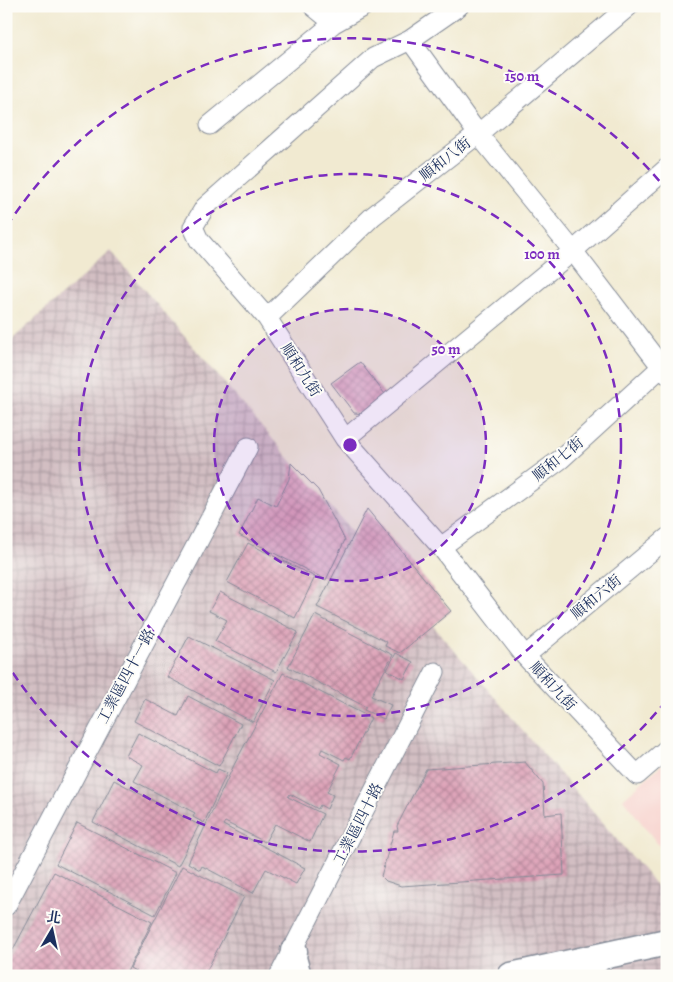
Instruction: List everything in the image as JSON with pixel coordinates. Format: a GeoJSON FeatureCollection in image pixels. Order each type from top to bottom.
{"type":"FeatureCollection","features":[{"type":"Feature","properties":{"kind":"street"},"geometry":{"type":"LineString","coordinates":[[313,6],[334,22]]}},
{"type":"Feature","properties":{"kind":"street"},"geometry":{"type":"LineString","coordinates":[[210,125],[334,22],[364,6]]}},
{"type":"Feature","properties":{"kind":"street","name":"順和九街"},"geometry":{"type":"LineString","coordinates":[[459,6],[410,40],[373,58],[205,207],[193,227],[199,240],[267,318],[345,439],[441,547],[525,656],[637,775],[667,748]]}},
{"type":"Feature","properties":{"kind":"street","name":"順和八街"},"geometry":{"type":"LineString","coordinates":[[267,318],[373,216],[478,134],[629,6]]}},
{"type":"Feature","properties":{"kind":"street"},"geometry":{"type":"LineString","coordinates":[[410,40],[478,134],[665,367]]}},
{"type":"Feature","properties":{"kind":"street"},"geometry":{"type":"LineString","coordinates":[[345,439],[573,252],[667,168]]}},
{"type":"Feature","properties":{"kind":"street","name":"順和七街"},"geometry":{"type":"LineString","coordinates":[[441,547],[561,459],[665,367]]}},
{"type":"Feature","properties":{"kind":"street","name":"工業區四十一路"},"geometry":{"type":"LineString","coordinates":[[6,906],[248,447]]}},
{"type":"Feature","properties":{"kind":"street","name":"順和六街"},"geometry":{"type":"LineString","coordinates":[[525,656],[667,538]]}},
{"type":"Feature","properties":{"kind":"street","name":"工業區四十路"},"geometry":{"type":"LineString","coordinates":[[280,976],[296,964],[434,672]]}},
{"type":"Feature","properties":{"kind":"street"},"geometry":{"type":"LineString","coordinates":[[521,975],[596,966],[667,942]]}},
{"type":"Feature","properties":{"kind":"shaded area"},"geometry":{"type":"Polygon","coordinates":[[[111,251],[667,898],[667,976],[6,976],[6,345],[111,251]]]}},
{"type":"Feature","properties":{"kind":"shaded area"},"geometry":{"type":"Polygon","coordinates":[[[667,760],[667,856],[623,799],[667,760]]]}},
{"type":"Feature","properties":{"kind":"building"},"geometry":{"type":"Polygon","coordinates":[[[360,362],[388,398],[368,414],[354,413],[331,383],[360,362]]]}},
{"type":"Feature","properties":{"kind":"building"},"geometry":{"type":"Polygon","coordinates":[[[291,463],[318,490],[345,540],[326,580],[239,535],[258,497],[276,506],[289,479],[291,463]]]}},
{"type":"Feature","properties":{"kind":"building"},"geometry":{"type":"Polygon","coordinates":[[[367,509],[451,611],[400,653],[385,646],[387,642],[317,607],[367,509]]]}},
{"type":"Feature","properties":{"kind":"building"},"geometry":{"type":"Polygon","coordinates":[[[248,543],[315,577],[295,618],[227,582],[248,543]]]}},
{"type":"Feature","properties":{"kind":"building"},"geometry":{"type":"Polygon","coordinates":[[[220,592],[298,632],[276,672],[215,641],[227,620],[209,611],[220,592]]]}},
{"type":"Feature","properties":{"kind":"building"},"geometry":{"type":"Polygon","coordinates":[[[315,615],[393,655],[371,696],[391,705],[384,719],[364,710],[366,707],[288,667],[315,615]]]}},
{"type":"Feature","properties":{"kind":"building"},"geometry":{"type":"Polygon","coordinates":[[[189,636],[275,680],[253,722],[167,677],[189,636]]]}},
{"type":"Feature","properties":{"kind":"building"},"geometry":{"type":"Polygon","coordinates":[[[396,653],[413,662],[404,679],[387,670],[396,653]]]}},
{"type":"Feature","properties":{"kind":"building"},"geometry":{"type":"Polygon","coordinates":[[[283,673],[371,718],[350,759],[346,757],[344,760],[322,749],[320,753],[341,764],[327,792],[333,795],[327,809],[320,805],[318,809],[290,794],[288,797],[323,814],[310,842],[275,824],[265,842],[225,822],[223,825],[305,868],[296,884],[266,869],[253,893],[202,866],[200,870],[188,863],[234,765],[283,673]]]}},
{"type":"Feature","properties":{"kind":"building"},"geometry":{"type":"Polygon","coordinates":[[[188,696],[241,724],[219,766],[134,721],[145,699],[178,716],[188,696]]]}},
{"type":"Feature","properties":{"kind":"building"},"geometry":{"type":"Polygon","coordinates":[[[138,733],[216,773],[218,769],[227,773],[204,823],[193,817],[195,813],[134,781],[143,765],[126,756],[138,733]]]}},
{"type":"Feature","properties":{"kind":"building"},"geometry":{"type":"Polygon","coordinates":[[[525,762],[543,784],[545,815],[561,813],[564,875],[401,886],[386,881],[381,876],[394,831],[398,831],[397,826],[426,769],[525,762]]]}},
{"type":"Feature","properties":{"kind":"building"},"geometry":{"type":"Polygon","coordinates":[[[114,780],[199,825],[178,866],[93,822],[114,780]]]}},
{"type":"Feature","properties":{"kind":"building"},"geometry":{"type":"Polygon","coordinates":[[[77,823],[176,873],[155,915],[56,864],[77,823]]]}},
{"type":"Feature","properties":{"kind":"building"},"geometry":{"type":"Polygon","coordinates":[[[182,866],[244,897],[204,976],[144,976],[130,968],[182,866]]]}},
{"type":"Feature","properties":{"kind":"building"},"geometry":{"type":"Polygon","coordinates":[[[54,872],[152,922],[125,976],[6,976],[6,963],[54,872]]]}}]}
